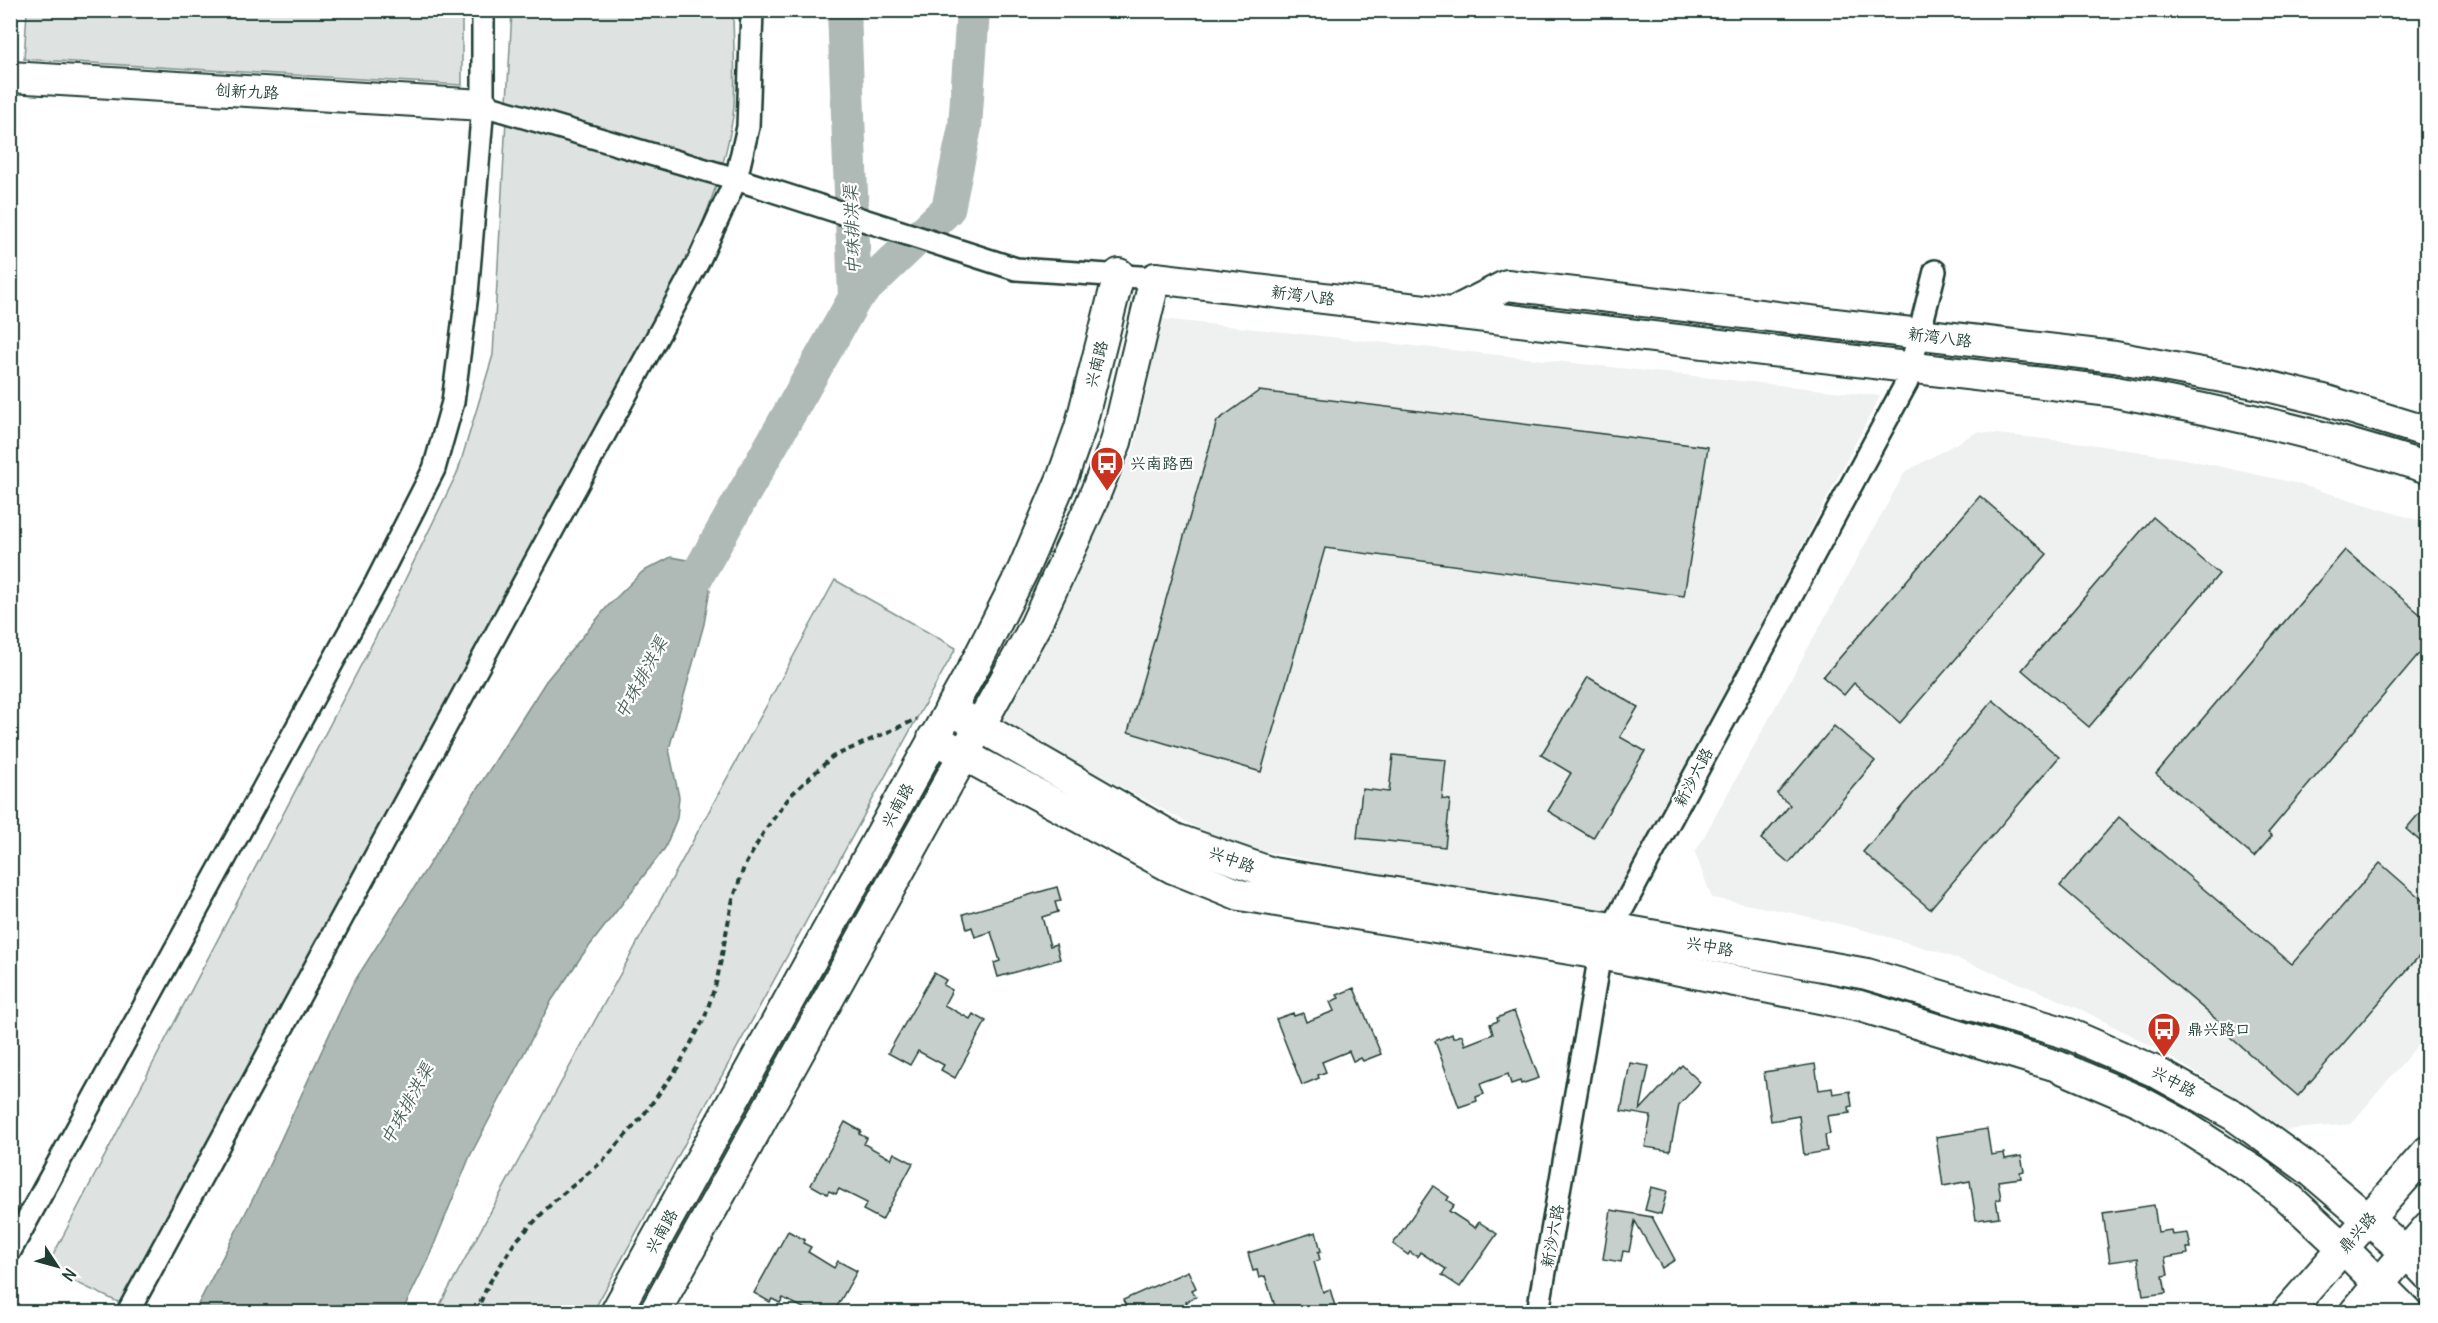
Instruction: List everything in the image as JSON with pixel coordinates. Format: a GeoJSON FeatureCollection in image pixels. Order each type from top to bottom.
{"type":"FeatureCollection","features":[{"type":"Feature","properties":{"kind":"street"},"geometry":{"type":"LineString","coordinates":[[10,1251],[376,583],[434,469],[453,402],[466,294],[483,105],[483,10]]}},
{"type":"Feature","properties":{"kind":"street"},"geometry":{"type":"LineString","coordinates":[[128,1312],[699,260],[736,179],[748,127],[752,10]]}},
{"type":"Feature","properties":{"kind":"street","name":"创新九路"},"geometry":{"type":"LineString","coordinates":[[10,77],[483,105]]}},
{"type":"Feature","properties":{"kind":"street"},"geometry":{"type":"LineString","coordinates":[[483,105],[736,179],[1016,269],[1155,278]]}},
{"type":"Feature","properties":{"kind":"street","name":"新沙六路"},"geometry":{"type":"LineString","coordinates":[[1538,1312],[1606,941],[1907,382],[1935,271]]}},
{"type":"Feature","properties":{"kind":"street","name":"兴南路"},"geometry":{"type":"LineString","coordinates":[[616,1312],[925,728],[950,709],[1001,616],[1055,495],[1080,428],[1119,274]]}},
{"type":"Feature","properties":{"kind":"street","name":"兴南路"},"geometry":{"type":"LineString","coordinates":[[655,1312],[980,726],[1059,576],[1116,442],[1155,278]]}},
{"type":"Feature","properties":{"kind":"street","name":"新湾八路"},"geometry":{"type":"LineString","coordinates":[[1155,278],[2110,391],[2179,403],[2315,434],[2427,468]]}},
{"type":"Feature","properties":{"kind":"street","name":"新湾八路"},"geometry":{"type":"LineString","coordinates":[[1452,313],[1507,285],[2115,357],[2186,369],[2324,400],[2427,432]]}},
{"type":"Feature","properties":{"kind":"street","name":"兴中路"},"geometry":{"type":"LineString","coordinates":[[950,709],[1175,839],[1272,873],[1606,941],[1860,1006],[2057,1066],[2139,1101],[2217,1146],[2289,1198],[2407,1312]]}},
{"type":"Feature","properties":{"kind":"street","name":"兴中路"},"geometry":{"type":"LineString","coordinates":[[925,728],[964,755],[1173,868],[1240,895],[1867,974],[2069,1034],[2154,1071],[2235,1116],[2310,1170],[2406,1252],[2427,1275]]}},
{"type":"Feature","properties":{"kind":"street","name":"鼎兴路"},"geometry":{"type":"LineString","coordinates":[[2287,1312],[2427,1151]]}},
{"type":"Feature","properties":{"kind":"street"},"geometry":{"type":"LineString","coordinates":[[2355,1312],[2427,1227]]}},
{"type":"Feature","properties":{"kind":"path"},"geometry":{"type":"LineString","coordinates":[[476,1312],[488,1285],[515,1242],[554,1201],[603,1161],[642,1117],[678,1067],[705,1017],[717,980],[732,903],[744,867],[791,795],[832,757],[925,728]]}},
{"type":"Feature","properties":{"kind":"shaded area"},"geometry":{"type":"Polygon","coordinates":[[[27,11],[462,11],[462,85],[24,59],[27,11]]]}},
{"type":"Feature","properties":{"kind":"shaded area"},"geometry":{"type":"Polygon","coordinates":[[[512,11],[733,11],[734,103],[724,161],[701,226],[674,290],[120,1303],[71,1280],[51,1259],[398,594],[458,471],[493,355],[512,11]]]}},
{"type":"Feature","properties":{"kind":"shaded area"},"geometry":{"type":"Polygon","coordinates":[[[1162,319],[1880,396],[1608,919],[1227,844],[999,721],[1047,637],[1134,449],[1162,319]]]}},
{"type":"Feature","properties":{"kind":"shaded area"},"geometry":{"type":"Polygon","coordinates":[[[1977,432],[2084,443],[2190,460],[2295,483],[2427,523],[2427,1034],[2351,1124],[2285,1130],[2220,1087],[2153,1047],[2084,1011],[2012,980],[1939,952],[1864,930],[1788,912],[1712,898],[1695,853],[1905,472],[1977,432]]]}},
{"type":"Feature","properties":{"kind":"shaded area"},"geometry":{"type":"Polygon","coordinates":[[[835,580],[956,648],[593,1312],[436,1312],[835,580]]]}},
{"type":"Feature","properties":{"kind":"water"},"geometry":{"type":"Polygon","coordinates":[[[671,557],[703,563],[710,590],[704,624],[669,749],[679,797],[677,818],[665,848],[581,957],[552,1000],[470,1156],[429,1257],[402,1312],[194,1312],[258,1189],[352,985],[546,681],[607,607],[642,572],[671,557]]]}},
{"type":"Feature","properties":{"kind":"building"},"geometry":{"type":"Polygon","coordinates":[[[1259,391],[1708,447],[1684,596],[1325,548],[1261,772],[1128,732],[1217,421],[1259,391]]]}},
{"type":"Feature","properties":{"kind":"building"},"geometry":{"type":"Polygon","coordinates":[[[1980,496],[2047,554],[1900,723],[1854,683],[1844,695],[1823,677],[1980,496]]]}},
{"type":"Feature","properties":{"kind":"building"},"geometry":{"type":"Polygon","coordinates":[[[2153,517],[2219,574],[2089,727],[2022,670],[2153,517]]]}},
{"type":"Feature","properties":{"kind":"building"},"geometry":{"type":"Polygon","coordinates":[[[2345,550],[2427,620],[2427,644],[2268,833],[2272,836],[2254,857],[2156,774],[2345,550]]]}},
{"type":"Feature","properties":{"kind":"building"},"geometry":{"type":"Polygon","coordinates":[[[1588,677],[1638,707],[1620,737],[1645,751],[1593,838],[1548,811],[1571,773],[1541,755],[1588,677]]]}},
{"type":"Feature","properties":{"kind":"building"},"geometry":{"type":"Polygon","coordinates":[[[1993,700],[2059,757],[1930,909],[1863,852],[1993,700]]]}},
{"type":"Feature","properties":{"kind":"building"},"geometry":{"type":"Polygon","coordinates":[[[1834,726],[1875,761],[1789,863],[1761,839],[1790,805],[1777,794],[1834,726]]]}},
{"type":"Feature","properties":{"kind":"building"},"geometry":{"type":"Polygon","coordinates":[[[1393,755],[1446,760],[1442,799],[1450,800],[1445,847],[1357,838],[1362,789],[1389,792],[1393,755]]]}},
{"type":"Feature","properties":{"kind":"building"},"geometry":{"type":"Polygon","coordinates":[[[2427,804],[2427,847],[2406,829],[2427,804]]]}},
{"type":"Feature","properties":{"kind":"building"},"geometry":{"type":"Polygon","coordinates":[[[2119,817],[2292,964],[2380,863],[2427,904],[2427,947],[2298,1096],[2229,1036],[2232,1033],[2060,886],[2119,817]]]}},
{"type":"Feature","properties":{"kind":"building"},"geometry":{"type":"Polygon","coordinates":[[[1057,887],[1061,901],[1055,902],[1058,912],[1042,917],[1050,946],[1056,944],[1060,959],[998,977],[994,963],[1000,961],[991,932],[975,937],[972,927],[967,929],[963,914],[1057,887]]]}},
{"type":"Feature","properties":{"kind":"building"},"geometry":{"type":"Polygon","coordinates":[[[934,973],[946,980],[943,985],[952,990],[944,1005],[970,1019],[973,1014],[986,1021],[955,1078],[941,1070],[944,1065],[918,1051],[910,1065],[888,1053],[934,973]]]}},
{"type":"Feature","properties":{"kind":"building"},"geometry":{"type":"Polygon","coordinates":[[[1354,988],[1381,1054],[1363,1061],[1361,1058],[1353,1061],[1349,1051],[1322,1062],[1326,1072],[1318,1075],[1319,1078],[1302,1085],[1276,1019],[1293,1013],[1294,1016],[1303,1013],[1306,1022],[1334,1011],[1330,1002],[1339,998],[1337,995],[1354,988]]]}},
{"type":"Feature","properties":{"kind":"building"},"geometry":{"type":"Polygon","coordinates":[[[1514,1011],[1539,1078],[1521,1084],[1520,1081],[1511,1084],[1508,1074],[1480,1084],[1484,1094],[1476,1097],[1477,1101],[1459,1107],[1435,1041],[1452,1034],[1453,1038],[1462,1035],[1465,1045],[1493,1034],[1490,1024],[1498,1021],[1497,1018],[1514,1011]]]}},
{"type":"Feature","properties":{"kind":"building"},"geometry":{"type":"Polygon","coordinates":[[[1630,1063],[1649,1066],[1640,1110],[1682,1065],[1700,1082],[1679,1105],[1670,1151],[1645,1147],[1651,1116],[1621,1111],[1630,1063]]]}},
{"type":"Feature","properties":{"kind":"building"},"geometry":{"type":"Polygon","coordinates":[[[1815,1064],[1819,1090],[1832,1088],[1833,1094],[1850,1091],[1852,1106],[1849,1107],[1850,1113],[1827,1116],[1830,1134],[1825,1135],[1827,1151],[1804,1155],[1799,1116],[1771,1121],[1764,1072],[1815,1064]]]}},
{"type":"Feature","properties":{"kind":"building"},"geometry":{"type":"Polygon","coordinates":[[[845,1122],[861,1131],[859,1134],[867,1138],[864,1144],[891,1159],[894,1153],[913,1163],[882,1220],[863,1210],[867,1203],[839,1189],[836,1194],[829,1191],[827,1194],[811,1185],[845,1122]]]}},
{"type":"Feature","properties":{"kind":"building"},"geometry":{"type":"Polygon","coordinates":[[[1987,1129],[1991,1155],[2004,1153],[2005,1159],[2021,1156],[2024,1171],[2020,1172],[2021,1178],[1998,1181],[2001,1199],[1996,1200],[1999,1217],[1976,1220],[1970,1181],[1943,1186],[1936,1137],[1987,1129]]]}},
{"type":"Feature","properties":{"kind":"building"},"geometry":{"type":"Polygon","coordinates":[[[1433,1186],[1449,1197],[1447,1200],[1454,1205],[1449,1211],[1475,1228],[1479,1222],[1497,1234],[1460,1287],[1442,1275],[1446,1269],[1420,1252],[1417,1257],[1410,1252],[1408,1255],[1393,1244],[1433,1186]]]}},
{"type":"Feature","properties":{"kind":"building"},"geometry":{"type":"Polygon","coordinates":[[[1651,1187],[1667,1191],[1661,1214],[1645,1210],[1651,1187]]]}},
{"type":"Feature","properties":{"kind":"building"},"geometry":{"type":"Polygon","coordinates":[[[2154,1205],[2158,1232],[2171,1230],[2172,1235],[2188,1233],[2191,1248],[2187,1248],[2188,1254],[2165,1258],[2168,1275],[2163,1276],[2166,1293],[2143,1296],[2138,1258],[2110,1262],[2103,1213],[2154,1205]]]}},
{"type":"Feature","properties":{"kind":"building"},"geometry":{"type":"Polygon","coordinates":[[[1611,1210],[1652,1217],[1675,1260],[1662,1268],[1635,1221],[1629,1252],[1623,1251],[1621,1262],[1603,1259],[1611,1210]]]}},
{"type":"Feature","properties":{"kind":"building"},"geometry":{"type":"Polygon","coordinates":[[[788,1231],[805,1240],[803,1243],[811,1247],[808,1252],[834,1268],[838,1261],[857,1271],[834,1312],[812,1312],[783,1298],[780,1303],[772,1299],[770,1302],[754,1293],[788,1231]]]}},
{"type":"Feature","properties":{"kind":"building"},"geometry":{"type":"Polygon","coordinates":[[[1316,1232],[1321,1251],[1318,1252],[1320,1260],[1314,1262],[1323,1292],[1330,1289],[1336,1310],[1277,1312],[1265,1276],[1259,1278],[1257,1270],[1253,1271],[1248,1253],[1316,1232]]]}},
{"type":"Feature","properties":{"kind":"building"},"geometry":{"type":"Polygon","coordinates":[[[1188,1271],[1196,1288],[1192,1290],[1196,1297],[1186,1302],[1189,1306],[1175,1312],[1129,1312],[1123,1300],[1188,1271]]]}},
{"type":"Feature","properties":{"kind":"waterway","name":"中珠排洪渠"},"geometry":{"type":"LineString","coordinates":[[681,604],[855,298],[844,10]]}},
{"type":"Feature","properties":{"kind":"waterway"},"geometry":{"type":"LineString","coordinates":[[855,298],[948,209],[965,127],[973,10]]}},
{"type":"Feature","properties":{"kind":"place","name":"兴南路西"},"geometry":{"type":"Point","coordinates":[1107,492]}},
{"type":"Feature","properties":{"kind":"place","name":"鼎兴路口"},"geometry":{"type":"Point","coordinates":[2164,1058]}}]}
